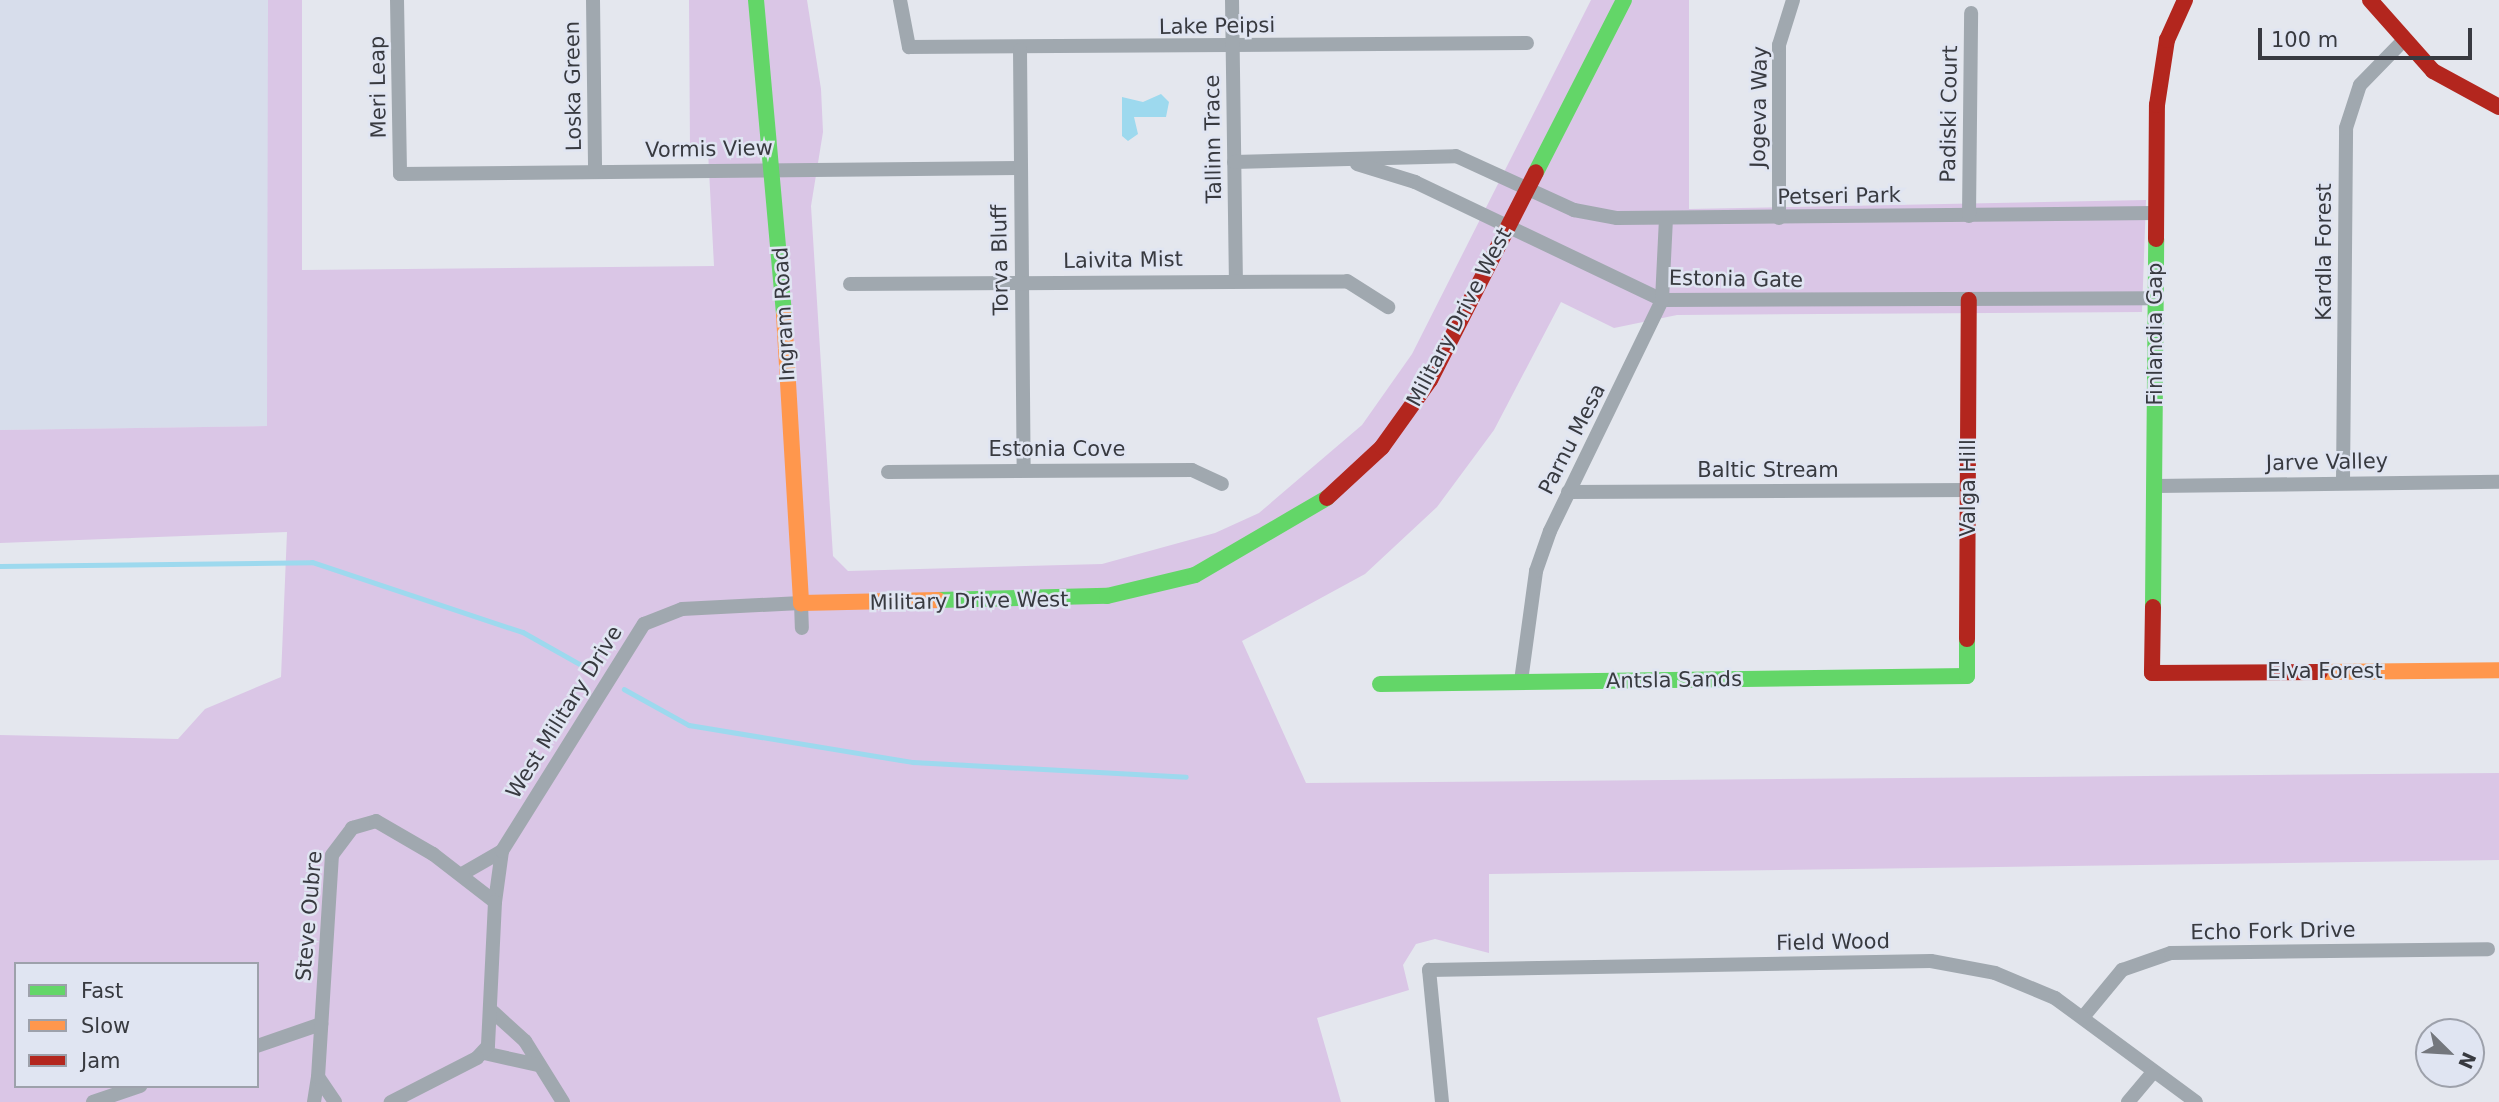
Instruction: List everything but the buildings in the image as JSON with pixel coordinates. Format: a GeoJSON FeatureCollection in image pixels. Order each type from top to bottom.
{"type":"FeatureCollection","features":[{"type":"Feature","properties":{"kind":"street","name":"Meri Leap"},"geometry":{"type":"LineString","coordinates":[[397,0],[400,174]]}},
{"type":"Feature","properties":{"kind":"street","name":"Loska Green"},"geometry":{"type":"LineString","coordinates":[[593,0],[595,172]]}},
{"type":"Feature","properties":{"kind":"street","name":"Ingram Road"},"geometry":{"type":"LineString","coordinates":[[756,0],[776,169],[802,628]]}},
{"type":"Feature","properties":{"kind":"street","name":"Lake Peipsi"},"geometry":{"type":"LineString","coordinates":[[900,0],[909,47],[1020,50],[1527,43]]}},
{"type":"Feature","properties":{"kind":"street","name":"Tallinn Trace"},"geometry":{"type":"LineString","coordinates":[[1232,0],[1236,278]]}},
{"type":"Feature","properties":{"kind":"street","name":"Military Drive West"},"geometry":{"type":"LineString","coordinates":[[801,603],[1107,596],[1195,575],[1248,552],[1312,512],[1382,447],[1430,380],[1624,0]]}},
{"type":"Feature","properties":{"kind":"street","name":"Jogeva Way"},"geometry":{"type":"LineString","coordinates":[[1779,218],[1779,45],[1793,0]]}},
{"type":"Feature","properties":{"kind":"street","name":"Finlandia Gap"},"geometry":{"type":"LineString","coordinates":[[2151,673],[2155,486],[2155,213],[2161,72],[2185,0]]}},
{"type":"Feature","properties":{"kind":"street"},"geometry":{"type":"LineString","coordinates":[[2370,0],[2403,41],[2451,84],[2499,107]]}},
{"type":"Feature","properties":{"kind":"street","name":"Padiski Court"},"geometry":{"type":"LineString","coordinates":[[1969,215],[1971,13]]}},
{"type":"Feature","properties":{"kind":"street","name":"Kardla Forest"},"geometry":{"type":"LineString","coordinates":[[2343,482],[2346,128],[2360,85],[2403,41]]}},
{"type":"Feature","properties":{"kind":"street","name":"Torva Bluff"},"geometry":{"type":"LineString","coordinates":[[1020,50],[1019,168],[1024,469]]}},
{"type":"Feature","properties":{"kind":"street","name":"Estonia Gate"},"geometry":{"type":"LineString","coordinates":[[1234,162],[1456,156],[1529,187]]}},
{"type":"Feature","properties":{"kind":"street","name":"Estonia Gate"},"geometry":{"type":"LineString","coordinates":[[1347,161],[1415,182],[1507,229],[1662,300],[2155,298]]}},
{"type":"Feature","properties":{"kind":"street","name":"Vormis View"},"geometry":{"type":"LineString","coordinates":[[400,174],[1019,168]]}},
{"type":"Feature","properties":{"kind":"street","name":"Petseri Park"},"geometry":{"type":"LineString","coordinates":[[1529,187],[1574,210],[1666,219],[2155,213]]}},
{"type":"Feature","properties":{"kind":"street","name":"Parnu Mesa"},"geometry":{"type":"LineString","coordinates":[[1521,681],[1536,571],[1569,492],[1662,300],[1666,219]]}},
{"type":"Feature","properties":{"kind":"street","name":"Laivita Mist"},"geometry":{"type":"LineString","coordinates":[[850,285],[1022,284],[1236,278],[1347,281],[1388,307]]}},
{"type":"Feature","properties":{"kind":"street","name":"Valga Hill"},"geometry":{"type":"LineString","coordinates":[[1967,676],[1969,300]]}},
{"type":"Feature","properties":{"kind":"street","name":"Estonia Cove"},"geometry":{"type":"LineString","coordinates":[[888,472],[1024,469],[1192,470],[1222,484]]}},
{"type":"Feature","properties":{"kind":"street","name":"Jarve Valley"},"geometry":{"type":"LineString","coordinates":[[2155,486],[2499,482]]}},
{"type":"Feature","properties":{"kind":"street","name":"Baltic Stream"},"geometry":{"type":"LineString","coordinates":[[1569,492],[1968,490]]}},
{"type":"Feature","properties":{"kind":"street","name":"West Military Drive"},"geometry":{"type":"LineString","coordinates":[[495,902],[502,852],[644,624],[682,609],[801,603]]}},
{"type":"Feature","properties":{"kind":"street","name":"Elva Forest"},"geometry":{"type":"LineString","coordinates":[[2151,673],[2499,670]]}},
{"type":"Feature","properties":{"kind":"street","name":"Antsla Sands"},"geometry":{"type":"LineString","coordinates":[[1380,684],[1967,676]]}},
{"type":"Feature","properties":{"kind":"street","name":"Steve Oubre"},"geometry":{"type":"LineString","coordinates":[[314,1102],[338,841],[362,821],[376,821],[462,874],[495,902]]}},
{"type":"Feature","properties":{"kind":"street","name":"West Military Drive"},"geometry":{"type":"LineString","coordinates":[[462,874],[502,852]]}},
{"type":"Feature","properties":{"kind":"street"},"geometry":{"type":"LineString","coordinates":[[484,1053],[493,1012],[495,902]]}},
{"type":"Feature","properties":{"kind":"street","name":"Echo Fork Drive"},"geometry":{"type":"LineString","coordinates":[[2084,1016],[2122,970],[2171,953],[2488,949]]}},
{"type":"Feature","properties":{"kind":"street","name":"Field Wood"},"geometry":{"type":"LineString","coordinates":[[1442,1102],[1429,970],[1931,961],[2025,984],[2084,1016],[2152,1073],[2196,1102]]}},
{"type":"Feature","properties":{"kind":"street"},"geometry":{"type":"LineString","coordinates":[[493,1012],[525,1041],[563,1102]]}},
{"type":"Feature","properties":{"kind":"street"},"geometry":{"type":"LineString","coordinates":[[259,1045],[321,1024]]}},
{"type":"Feature","properties":{"kind":"street"},"geometry":{"type":"LineString","coordinates":[[390,1102],[484,1053],[538,1065]]}},
{"type":"Feature","properties":{"kind":"street"},"geometry":{"type":"LineString","coordinates":[[2128,1102],[2152,1073]]}},
{"type":"Feature","properties":{"kind":"street"},"geometry":{"type":"LineString","coordinates":[[318,1077],[335,1102]]}},
{"type":"Feature","properties":{"kind":"street"},"geometry":{"type":"LineString","coordinates":[[96,1102],[134,1088]]}},
{"type":"Feature","properties":{"kind":"shaded area"},"geometry":{"type":"Polygon","coordinates":[[[0,0],[268,0],[268,426],[0,430],[0,0]]]}},
{"type":"Feature","properties":{"kind":"shaded area"},"geometry":{"type":"Polygon","coordinates":[[[268,0],[302,0],[302,270],[714,266],[708,151],[690,150],[689,0],[807,0],[821,89],[823,132],[811,206],[833,556],[848,571],[1102,564],[1215,533],[1259,513],[1362,425],[1412,354],[1591,0],[1689,0],[1689,209],[2146,200],[2142,312],[1677,315],[1614,328],[1561,302],[1494,430],[1437,507],[1365,574],[1242,641],[1306,783],[2499,773],[2499,860],[1489,874],[1489,953],[1435,939],[1416,944],[1403,965],[1409,990],[1317,1018],[1341,1102],[0,1102],[0,735],[178,739],[205,709],[281,677],[287,532],[0,543],[0,430],[267,426],[268,0]]]}},
{"type":"Feature","properties":{"kind":"water"},"geometry":{"type":"Polygon","coordinates":[[[1161,94],[1169,102],[1166,117],[1134,117],[1138,134],[1128,141],[1122,136],[1122,97],[1143,102],[1161,94]]]}},
{"type":"Feature","properties":{"kind":"waterway"},"geometry":{"type":"LineString","coordinates":[[0,566],[312,562],[523,632],[583,666]]}},
{"type":"Feature","properties":{"kind":"waterway"},"geometry":{"type":"LineString","coordinates":[[624,689],[689,725],[913,762],[1186,777]]}},
{"type":"Feature","properties":{"kind":"traffic: fast"},"geometry":{"type":"LineString","coordinates":[[756,0],[784,315]]}},
{"type":"Feature","properties":{"kind":"traffic: fast"},"geometry":{"type":"LineString","coordinates":[[1536,172],[1624,0]]}},
{"type":"Feature","properties":{"kind":"traffic: fast"},"geometry":{"type":"LineString","coordinates":[[2153,607],[2156,239]]}},
{"type":"Feature","properties":{"kind":"traffic: fast"},"geometry":{"type":"LineString","coordinates":[[938,600],[1107,596],[1195,575],[1327,498]]}},
{"type":"Feature","properties":{"kind":"traffic: fast"},"geometry":{"type":"LineString","coordinates":[[1380,684],[1967,676],[1967,639]]}},
{"type":"Feature","properties":{"kind":"traffic: slow"},"geometry":{"type":"LineString","coordinates":[[784,315],[801,603],[938,600]]}},
{"type":"Feature","properties":{"kind":"traffic: slow"},"geometry":{"type":"LineString","coordinates":[[2320,672],[2499,670]]}},
{"type":"Feature","properties":{"kind":"traffic: jam"},"geometry":{"type":"LineString","coordinates":[[2156,239],[2157,105],[2167,40],[2185,0]]}},
{"type":"Feature","properties":{"kind":"traffic: jam"},"geometry":{"type":"LineString","coordinates":[[2370,0],[2433,71],[2499,107]]}},
{"type":"Feature","properties":{"kind":"traffic: jam"},"geometry":{"type":"LineString","coordinates":[[1327,498],[1382,447],[1430,380],[1536,172]]}},
{"type":"Feature","properties":{"kind":"traffic: jam"},"geometry":{"type":"LineString","coordinates":[[1967,639],[1969,300]]}},
{"type":"Feature","properties":{"kind":"traffic: jam"},"geometry":{"type":"LineString","coordinates":[[2153,607],[2152,673],[2320,672]]}}]}
